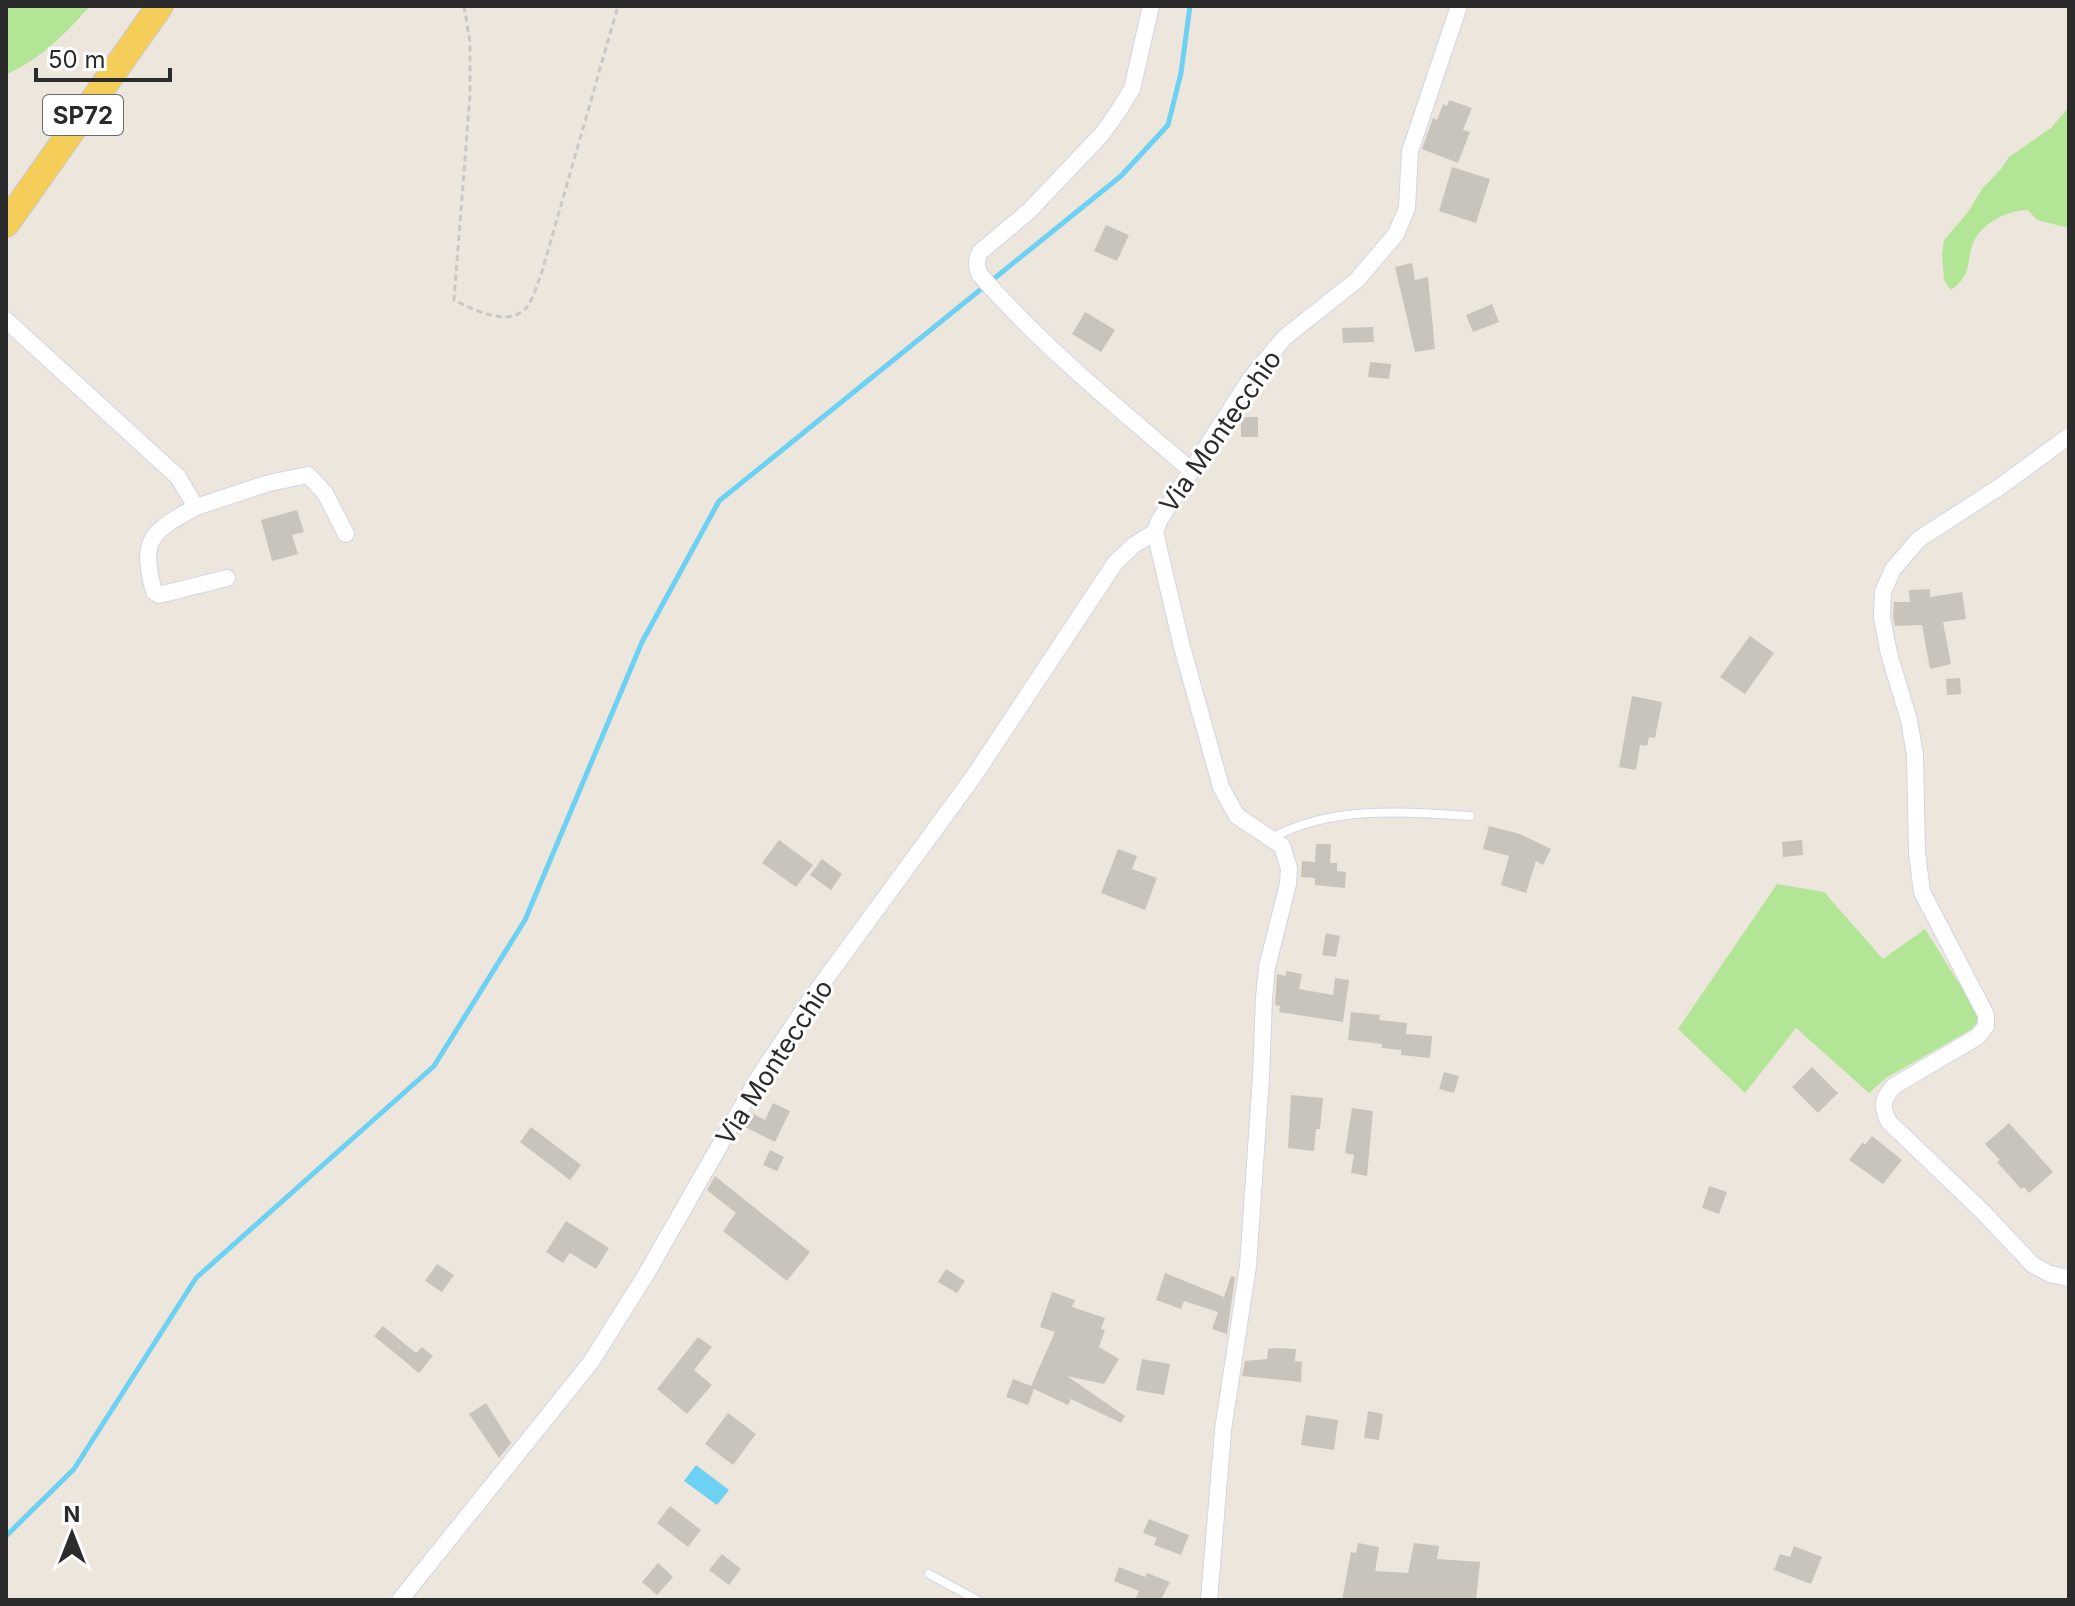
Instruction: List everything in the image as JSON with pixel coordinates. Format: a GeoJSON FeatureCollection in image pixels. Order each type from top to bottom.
{"type":"FeatureCollection","features":[{"type":"Feature","properties":{"kind":"main road","name":"SP72"},"geometry":{"type":"LineString","coordinates":[[6,224],[160,6]]}},
{"type":"Feature","properties":{"kind":"street"},"geometry":{"type":"LineString","coordinates":[[1151,6],[1132,89],[1119,110],[1102,134],[1029,211],[992,239],[976,259],[980,275],[1010,310],[1064,361],[1191,470]]}},
{"type":"Feature","properties":{"kind":"street","name":"Via Montecchio"},"geometry":{"type":"LineString","coordinates":[[1272,838],[1237,816],[1221,787],[1178,633],[1155,532],[1159,521],[1250,379],[1285,337],[1357,280],[1396,234],[1407,208],[1410,151],[1459,6]]}},
{"type":"Feature","properties":{"kind":"street"},"geometry":{"type":"LineString","coordinates":[[6,320],[178,477],[196,507]]}},
{"type":"Feature","properties":{"kind":"street"},"geometry":{"type":"LineString","coordinates":[[2069,436],[2001,486],[1919,539],[1893,569],[1883,592],[1882,617],[1915,755],[1917,853],[1922,892],[1986,1015],[1986,1026],[1977,1037],[1894,1086],[1884,1097],[1883,1108],[1889,1122],[2033,1265],[2050,1274],[2069,1278]]}},
{"type":"Feature","properties":{"kind":"street"},"geometry":{"type":"LineString","coordinates":[[227,578],[159,595],[154,592],[148,570],[147,548],[158,532],[196,507],[269,483],[308,475],[325,493],[346,534]]}},
{"type":"Feature","properties":{"kind":"street","name":"Via Montecchio"},"geometry":{"type":"LineString","coordinates":[[400,1600],[591,1362],[645,1276],[760,1075],[813,996],[974,776],[1115,563],[1134,545],[1155,532]]}},
{"type":"Feature","properties":{"kind":"street"},"geometry":{"type":"LineString","coordinates":[[1209,1600],[1223,1430],[1248,1266],[1267,967],[1288,884],[1287,857],[1282,846],[1272,838]]}},
{"type":"Feature","properties":{"kind":"lane"},"geometry":{"type":"LineString","coordinates":[[1272,838],[1296,824],[1338,816],[1407,813],[1470,816]]}},
{"type":"Feature","properties":{"kind":"lane"},"geometry":{"type":"LineString","coordinates":[[929,1574],[977,1600]]}},
{"type":"Feature","properties":{"kind":"path"},"geometry":{"type":"LineString","coordinates":[[464,6],[470,42],[470,95],[454,300],[473,310],[506,316],[521,313],[529,306],[541,275],[618,6]]}},
{"type":"Feature","properties":{"kind":"green space"},"geometry":{"type":"Polygon","coordinates":[[[6,6],[90,6],[52,45],[7,74],[6,6]]]}},
{"type":"Feature","properties":{"kind":"green space"},"geometry":{"type":"Polygon","coordinates":[[[2069,107],[2069,228],[2037,220],[2028,210],[1995,220],[1976,238],[1965,275],[1951,290],[1944,280],[1944,240],[2009,157],[2051,128],[2069,107]]]}},
{"type":"Feature","properties":{"kind":"green space"},"geometry":{"type":"Polygon","coordinates":[[[1777,884],[1824,892],[1883,959],[1925,929],[1975,1009],[1978,1020],[1972,1029],[1886,1078],[1869,1093],[1796,1028],[1745,1093],[1678,1029],[1777,884]]]}},
{"type":"Feature","properties":{"kind":"water"},"geometry":{"type":"Polygon","coordinates":[[[696,1465],[729,1490],[717,1505],[684,1481],[696,1465]]]}},
{"type":"Feature","properties":{"kind":"building"},"geometry":{"type":"Polygon","coordinates":[[[1449,100],[1472,108],[1463,130],[1470,132],[1458,163],[1422,149],[1433,118],[1437,120],[1443,104],[1447,106],[1449,100]]]}},
{"type":"Feature","properties":{"kind":"building"},"geometry":{"type":"Polygon","coordinates":[[[1452,167],[1490,179],[1476,223],[1439,211],[1452,167]]]}},
{"type":"Feature","properties":{"kind":"building"},"geometry":{"type":"Polygon","coordinates":[[[1106,225],[1129,235],[1117,261],[1094,251],[1106,225]]]}},
{"type":"Feature","properties":{"kind":"building"},"geometry":{"type":"Polygon","coordinates":[[[1412,263],[1415,280],[1428,277],[1435,349],[1415,352],[1395,267],[1412,263]]]}},
{"type":"Feature","properties":{"kind":"building"},"geometry":{"type":"Polygon","coordinates":[[[1492,304],[1499,322],[1473,332],[1466,315],[1492,304]]]}},
{"type":"Feature","properties":{"kind":"building"},"geometry":{"type":"Polygon","coordinates":[[[1085,312],[1115,330],[1101,352],[1072,334],[1085,312]]]}},
{"type":"Feature","properties":{"kind":"building"},"geometry":{"type":"Polygon","coordinates":[[[1373,327],[1374,342],[1343,343],[1342,328],[1373,327]]]}},
{"type":"Feature","properties":{"kind":"building"},"geometry":{"type":"Polygon","coordinates":[[[1370,362],[1391,364],[1389,379],[1368,377],[1370,362]]]}},
{"type":"Feature","properties":{"kind":"building"},"geometry":{"type":"Polygon","coordinates":[[[1241,417],[1258,417],[1258,437],[1241,437],[1241,417]]]}},
{"type":"Feature","properties":{"kind":"building"},"geometry":{"type":"Polygon","coordinates":[[[297,510],[304,532],[292,535],[298,554],[272,561],[261,520],[297,510]]]}},
{"type":"Feature","properties":{"kind":"building"},"geometry":{"type":"Polygon","coordinates":[[[1930,589],[1930,597],[1962,592],[1966,619],[1943,622],[1951,664],[1930,669],[1922,625],[1895,626],[1893,616],[1894,602],[1910,602],[1909,590],[1930,589]]]}},
{"type":"Feature","properties":{"kind":"building"},"geometry":{"type":"Polygon","coordinates":[[[1750,636],[1774,653],[1745,694],[1720,677],[1750,636]]]}},
{"type":"Feature","properties":{"kind":"building"},"geometry":{"type":"Polygon","coordinates":[[[1960,678],[1961,694],[1947,695],[1946,679],[1960,678]]]}},
{"type":"Feature","properties":{"kind":"building"},"geometry":{"type":"Polygon","coordinates":[[[1632,696],[1662,702],[1655,738],[1649,737],[1647,746],[1640,745],[1636,770],[1619,767],[1632,696]]]}},
{"type":"Feature","properties":{"kind":"building"},"geometry":{"type":"Polygon","coordinates":[[[1489,826],[1520,834],[1551,849],[1543,865],[1536,861],[1526,893],[1501,885],[1509,856],[1483,849],[1489,826]]]}},
{"type":"Feature","properties":{"kind":"building"},"geometry":{"type":"Polygon","coordinates":[[[779,840],[813,865],[796,887],[762,863],[779,840]]]}},
{"type":"Feature","properties":{"kind":"building"},"geometry":{"type":"Polygon","coordinates":[[[1802,840],[1803,855],[1783,857],[1782,842],[1802,840]]]}},
{"type":"Feature","properties":{"kind":"building"},"geometry":{"type":"Polygon","coordinates":[[[1316,844],[1331,844],[1330,863],[1337,863],[1337,871],[1346,872],[1345,888],[1315,885],[1315,878],[1301,877],[1302,861],[1315,862],[1316,844]]]}},
{"type":"Feature","properties":{"kind":"building"},"geometry":{"type":"Polygon","coordinates":[[[1118,849],[1137,856],[1132,869],[1157,878],[1145,910],[1101,893],[1118,849]]]}},
{"type":"Feature","properties":{"kind":"building"},"geometry":{"type":"Polygon","coordinates":[[[822,859],[842,874],[831,890],[810,875],[822,859]]]}},
{"type":"Feature","properties":{"kind":"building"},"geometry":{"type":"Polygon","coordinates":[[[1326,933],[1340,936],[1336,957],[1322,955],[1326,933]]]}},
{"type":"Feature","properties":{"kind":"building"},"geometry":{"type":"Polygon","coordinates":[[[1286,971],[1302,974],[1299,989],[1333,995],[1335,978],[1349,980],[1343,1022],[1279,1012],[1280,1006],[1275,1005],[1277,974],[1286,976],[1286,971]]]}},
{"type":"Feature","properties":{"kind":"building"},"geometry":{"type":"Polygon","coordinates":[[[1351,1012],[1380,1015],[1379,1020],[1407,1023],[1406,1034],[1432,1036],[1430,1058],[1401,1055],[1401,1050],[1382,1048],[1382,1044],[1348,1040],[1351,1012]]]}},
{"type":"Feature","properties":{"kind":"building"},"geometry":{"type":"Polygon","coordinates":[[[1812,1067],[1838,1093],[1818,1113],[1792,1087],[1812,1067]]]}},
{"type":"Feature","properties":{"kind":"building"},"geometry":{"type":"Polygon","coordinates":[[[1444,1072],[1459,1076],[1454,1093],[1439,1089],[1444,1072]]]}},
{"type":"Feature","properties":{"kind":"building"},"geometry":{"type":"Polygon","coordinates":[[[1291,1095],[1323,1098],[1314,1151],[1288,1148],[1291,1095]]]}},
{"type":"Feature","properties":{"kind":"building"},"geometry":{"type":"Polygon","coordinates":[[[773,1103],[790,1111],[775,1142],[743,1126],[751,1113],[765,1120],[773,1103]]]}},
{"type":"Feature","properties":{"kind":"building"},"geometry":{"type":"Polygon","coordinates":[[[1352,1108],[1373,1111],[1367,1176],[1351,1173],[1354,1155],[1345,1153],[1352,1108]]]}},
{"type":"Feature","properties":{"kind":"building"},"geometry":{"type":"Polygon","coordinates":[[[2009,1123],[2053,1172],[2029,1193],[2024,1187],[2021,1189],[1985,1144],[2009,1123]]]}},
{"type":"Feature","properties":{"kind":"building"},"geometry":{"type":"Polygon","coordinates":[[[531,1127],[581,1165],[570,1180],[520,1142],[531,1127]]]}},
{"type":"Feature","properties":{"kind":"building"},"geometry":{"type":"Polygon","coordinates":[[[1872,1136],[1902,1160],[1883,1184],[1849,1160],[1872,1136]]]}},
{"type":"Feature","properties":{"kind":"building"},"geometry":{"type":"Polygon","coordinates":[[[770,1150],[784,1157],[777,1171],[763,1165],[770,1150]]]}},
{"type":"Feature","properties":{"kind":"building"},"geometry":{"type":"Polygon","coordinates":[[[715,1176],[810,1252],[787,1281],[723,1231],[736,1213],[707,1190],[715,1176]]]}},
{"type":"Feature","properties":{"kind":"building"},"geometry":{"type":"Polygon","coordinates":[[[1709,1186],[1727,1192],[1719,1214],[1702,1208],[1709,1186]]]}},
{"type":"Feature","properties":{"kind":"building"},"geometry":{"type":"Polygon","coordinates":[[[566,1221],[609,1248],[596,1269],[570,1253],[563,1263],[546,1252],[566,1221]]]}},
{"type":"Feature","properties":{"kind":"building"},"geometry":{"type":"Polygon","coordinates":[[[437,1264],[454,1275],[442,1292],[425,1281],[437,1264]]]}},
{"type":"Feature","properties":{"kind":"building"},"geometry":{"type":"Polygon","coordinates":[[[946,1269],[965,1281],[957,1293],[938,1282],[946,1269]]]}},
{"type":"Feature","properties":{"kind":"building"},"geometry":{"type":"Polygon","coordinates":[[[1165,1273],[1224,1297],[1231,1276],[1235,1277],[1227,1334],[1212,1329],[1218,1312],[1184,1301],[1181,1309],[1156,1300],[1165,1273]]]}},
{"type":"Feature","properties":{"kind":"building"},"geometry":{"type":"Polygon","coordinates":[[[1052,1292],[1075,1300],[1072,1307],[1105,1318],[1101,1329],[1105,1330],[1099,1347],[1119,1359],[1104,1384],[1067,1376],[1125,1416],[1121,1423],[1071,1399],[1068,1405],[1034,1389],[1028,1405],[1006,1397],[1013,1379],[1031,1386],[1055,1332],[1040,1327],[1052,1292]]]}},
{"type":"Feature","properties":{"kind":"building"},"geometry":{"type":"Polygon","coordinates":[[[383,1326],[416,1353],[422,1347],[433,1356],[419,1373],[374,1336],[383,1326]]]}},
{"type":"Feature","properties":{"kind":"building"},"geometry":{"type":"Polygon","coordinates":[[[698,1337],[712,1347],[694,1370],[712,1385],[687,1414],[657,1389],[698,1337]]]}},
{"type":"Feature","properties":{"kind":"building"},"geometry":{"type":"Polygon","coordinates":[[[1268,1349],[1296,1349],[1295,1361],[1302,1362],[1301,1382],[1242,1376],[1245,1361],[1267,1359],[1268,1349]]]}},
{"type":"Feature","properties":{"kind":"building"},"geometry":{"type":"Polygon","coordinates":[[[1142,1359],[1170,1364],[1164,1395],[1136,1390],[1142,1359]]]}},
{"type":"Feature","properties":{"kind":"building"},"geometry":{"type":"Polygon","coordinates":[[[486,1403],[511,1443],[499,1458],[469,1414],[486,1403]]]}},
{"type":"Feature","properties":{"kind":"building"},"geometry":{"type":"Polygon","coordinates":[[[1368,1411],[1383,1414],[1379,1440],[1364,1438],[1368,1411]]]}},
{"type":"Feature","properties":{"kind":"building"},"geometry":{"type":"Polygon","coordinates":[[[728,1413],[756,1434],[733,1465],[705,1444],[728,1413]]]}},
{"type":"Feature","properties":{"kind":"building"},"geometry":{"type":"Polygon","coordinates":[[[1306,1415],[1338,1420],[1334,1450],[1301,1445],[1306,1415]]]}},
{"type":"Feature","properties":{"kind":"building"},"geometry":{"type":"Polygon","coordinates":[[[670,1506],[701,1530],[688,1547],[657,1523],[670,1506]]]}},
{"type":"Feature","properties":{"kind":"building"},"geometry":{"type":"Polygon","coordinates":[[[1149,1519],[1189,1535],[1181,1555],[1154,1545],[1157,1538],[1143,1533],[1149,1519]]]}},
{"type":"Feature","properties":{"kind":"building"},"geometry":{"type":"Polygon","coordinates":[[[1358,1543],[1379,1547],[1375,1571],[1408,1573],[1414,1543],[1439,1546],[1437,1559],[1480,1562],[1476,1600],[1342,1600],[1351,1552],[1356,1553],[1358,1543]]]}},
{"type":"Feature","properties":{"kind":"building"},"geometry":{"type":"Polygon","coordinates":[[[1794,1546],[1822,1557],[1811,1584],[1774,1570],[1780,1554],[1790,1557],[1794,1546]]]}},
{"type":"Feature","properties":{"kind":"building"},"geometry":{"type":"Polygon","coordinates":[[[722,1554],[741,1569],[729,1585],[709,1570],[722,1554]]]}},
{"type":"Feature","properties":{"kind":"building"},"geometry":{"type":"Polygon","coordinates":[[[658,1563],[673,1577],[657,1595],[642,1582],[658,1563]]]}},
{"type":"Feature","properties":{"kind":"building"},"geometry":{"type":"Polygon","coordinates":[[[1119,1567],[1170,1582],[1161,1600],[1135,1600],[1139,1591],[1114,1581],[1119,1567]]]}},
{"type":"Feature","properties":{"kind":"waterway"},"geometry":{"type":"LineString","coordinates":[[6,1536],[74,1469],[196,1278],[434,1066],[525,920],[642,642],[719,501],[1121,176],[1168,125],[1181,73],[1190,6]]}}]}
